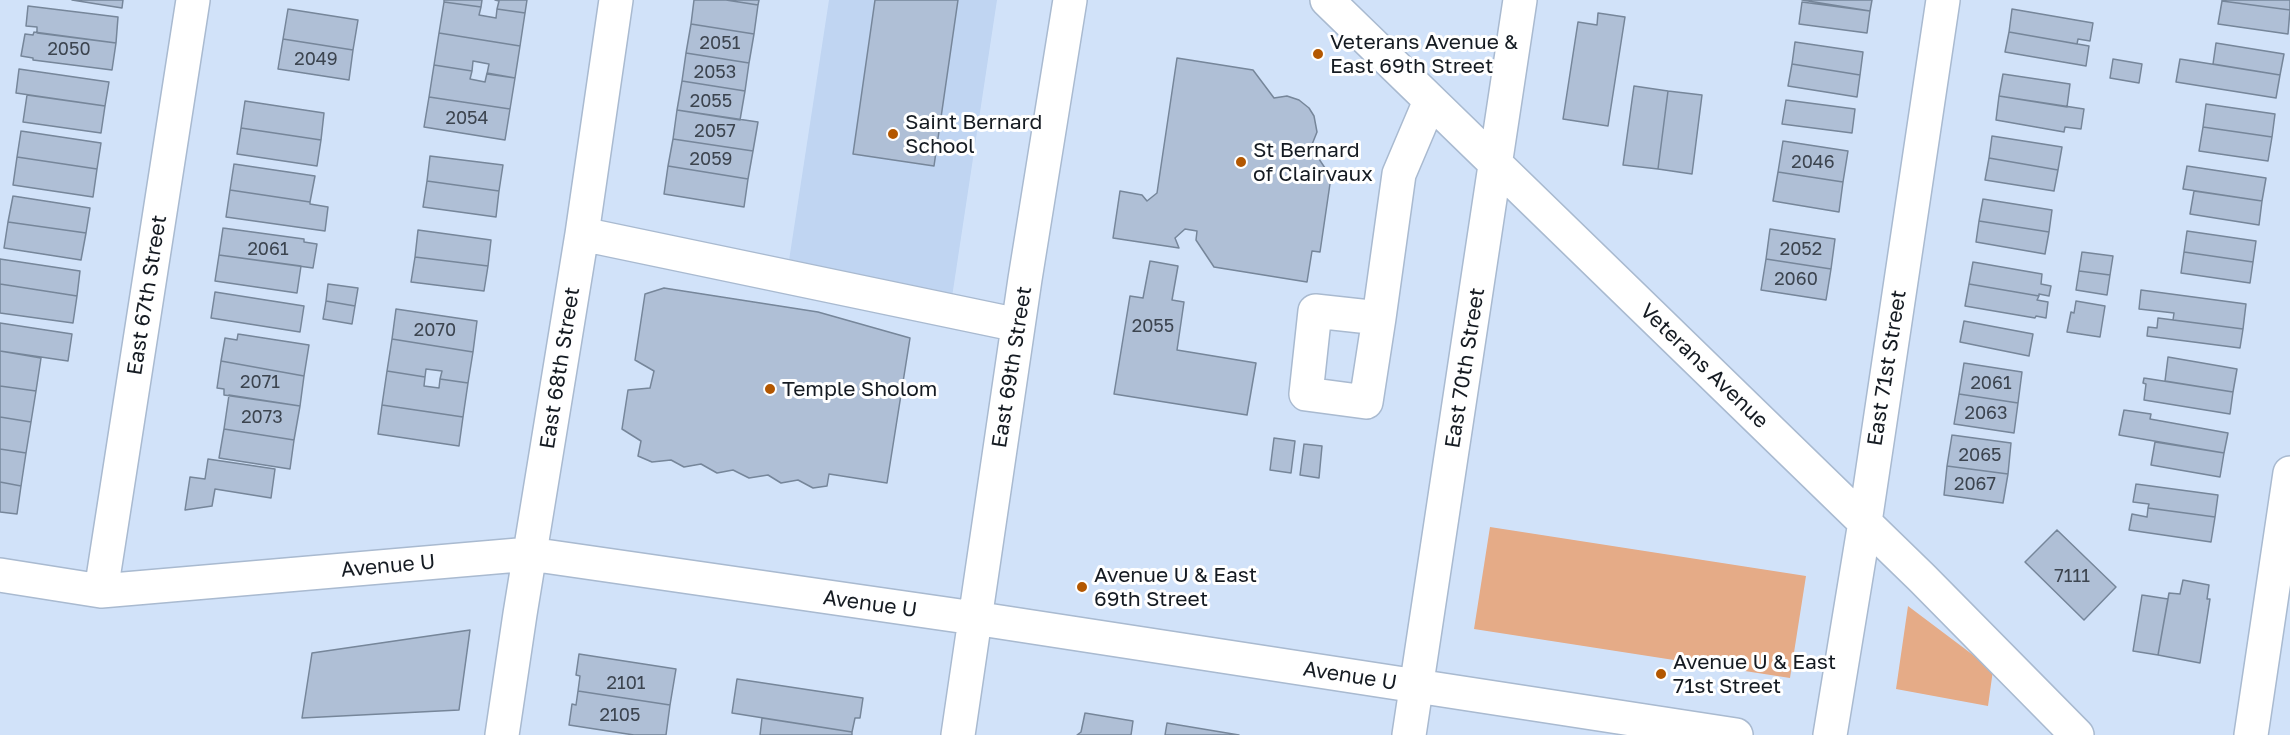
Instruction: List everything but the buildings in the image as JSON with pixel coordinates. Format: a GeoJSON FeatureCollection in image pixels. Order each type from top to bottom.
{"type":"FeatureCollection","features":[{"type":"Feature","properties":{"kind":"street","name":"East 67th Street"},"geometry":{"type":"LineString","coordinates":[[101,591],[193,0]]}},
{"type":"Feature","properties":{"kind":"street","name":"East 68th Street"},"geometry":{"type":"LineString","coordinates":[[502,735],[582,234],[616,0]]}},
{"type":"Feature","properties":{"kind":"street","name":"East 69th Street"},"geometry":{"type":"LineString","coordinates":[[958,735],[1018,325],[1070,0]]}},
{"type":"Feature","properties":{"kind":"street","name":"Veterans Avenue"},"geometry":{"type":"LineString","coordinates":[[1327,0],[1865,522],[2077,735]]}},
{"type":"Feature","properties":{"kind":"street","name":"East 70th Street"},"geometry":{"type":"LineString","coordinates":[[1409,735],[1520,0]]}},
{"type":"Feature","properties":{"kind":"street","name":"East 71st Street"},"geometry":{"type":"LineString","coordinates":[[1830,735],[1865,522],[1943,0]]}},
{"type":"Feature","properties":{"kind":"street"},"geometry":{"type":"LineString","coordinates":[[1379,318],[1399,174],[1430,101]]}},
{"type":"Feature","properties":{"kind":"street"},"geometry":{"type":"LineString","coordinates":[[582,234],[1018,325]]}},
{"type":"Feature","properties":{"kind":"street"},"geometry":{"type":"LineString","coordinates":[[2251,735],[2290,473]]}},
{"type":"Feature","properties":{"kind":"street","name":"Avenue U"},"geometry":{"type":"LineString","coordinates":[[0,575],[101,591],[530,554],[974,618],[1736,735]]}},
{"type":"Feature","properties":{"kind":"shaded area","name":"Saint Bernard School"},"geometry":{"type":"Polygon","coordinates":[[[829,0],[997,0],[952,297],[788,267],[829,0]]]}},
{"type":"Feature","properties":{"kind":"shaded area"},"geometry":{"type":"Polygon","coordinates":[[[1490,527],[1806,576],[1790,678],[1474,629],[1490,527]]]}},
{"type":"Feature","properties":{"kind":"shaded area"},"geometry":{"type":"Polygon","coordinates":[[[1908,606],[1993,670],[1988,706],[1896,689],[1908,606]]]}},
{"type":"Feature","properties":{"kind":"place","name":"Veterans Avenue & East 69th Street"},"geometry":{"type":"Point","coordinates":[1318,54]}},
{"type":"Feature","properties":{"kind":"place","name":"Saint Bernard School"},"geometry":{"type":"Point","coordinates":[893,134]}},
{"type":"Feature","properties":{"kind":"place","name":"St Bernard of Clairvaux"},"geometry":{"type":"Point","coordinates":[1241,162]}},
{"type":"Feature","properties":{"kind":"place","name":"Temple Sholom"},"geometry":{"type":"Point","coordinates":[770,389]}},
{"type":"Feature","properties":{"kind":"place","name":"Avenue U & East 69th Street"},"geometry":{"type":"Point","coordinates":[1082,587]}},
{"type":"Feature","properties":{"kind":"place","name":"Avenue U & East 71st Street"},"geometry":{"type":"Point","coordinates":[1661,674]}}]}
